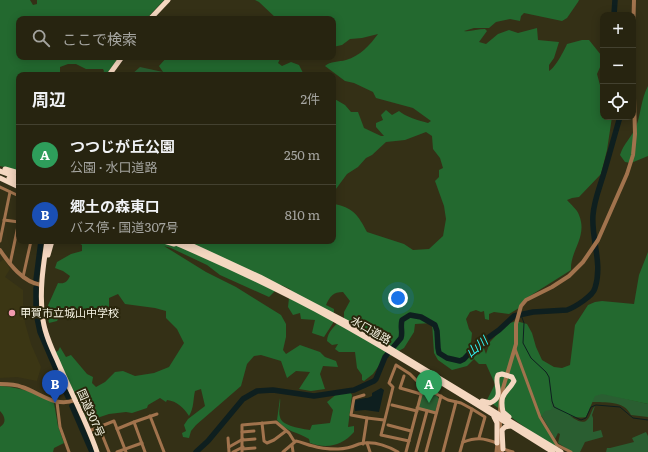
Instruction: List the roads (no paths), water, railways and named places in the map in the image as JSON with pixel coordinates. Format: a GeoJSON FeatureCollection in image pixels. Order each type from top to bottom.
{"type":"FeatureCollection","features":[{"type":"Feature","properties":{"kind":"highway"},"geometry":{"type":"LineString","coordinates":[[153,16],[168,0]]}},
{"type":"Feature","properties":{"kind":"highway"},"geometry":{"type":"LineString","coordinates":[[111,72],[120,60]]}},
{"type":"Feature","properties":{"kind":"highway"},"geometry":{"type":"LineString","coordinates":[[0,168],[16,172]]}},
{"type":"Feature","properties":{"kind":"highway"},"geometry":{"type":"LineString","coordinates":[[0,171],[16,177]]}},
{"type":"Feature","properties":{"kind":"highway"},"geometry":{"type":"LineString","coordinates":[[0,176],[16,181]]}},
{"type":"Feature","properties":{"kind":"highway"},"geometry":{"type":"LineString","coordinates":[[0,176],[16,185]]}},
{"type":"Feature","properties":{"kind":"highway","name":"国道307号"},"geometry":{"type":"LineString","coordinates":[[48,244],[41,285],[41,305],[45,329],[57,372],[75,400],[97,452]]}},
{"type":"Feature","properties":{"kind":"highway","name":"国道307号"},"geometry":{"type":"LineString","coordinates":[[44,267],[51,244]]}},
{"type":"Feature","properties":{"kind":"highway"},"geometry":{"type":"LineString","coordinates":[[172,244],[183,248],[186,247]]}},
{"type":"Feature","properties":{"kind":"highway","name":"水口道路"},"geometry":{"type":"LineString","coordinates":[[178,244],[241,272],[386,347]]}},
{"type":"Feature","properties":{"kind":"highway","name":"水口道路"},"geometry":{"type":"LineString","coordinates":[[189,244],[230,262],[290,292],[386,347],[553,452]]}},
{"type":"Feature","properties":{"kind":"highway","name":"水口道路"},"geometry":{"type":"LineString","coordinates":[[397,354],[560,449]]}},
{"type":"Feature","properties":{"kind":"highway"},"geometry":{"type":"LineString","coordinates":[[475,400],[487,403],[495,400],[499,391],[497,376],[501,374],[512,377],[514,381],[504,394],[502,411],[520,427]]}},
{"type":"Feature","properties":{"kind":"highway"},"geometry":{"type":"LineString","coordinates":[[494,416],[497,423],[497,443]]}},
{"type":"Feature","properties":{"kind":"highway"},"geometry":{"type":"LineString","coordinates":[[500,451],[502,430],[505,427],[510,426]]}},
{"type":"Feature","properties":{"kind":"street"},"geometry":{"type":"LineString","coordinates":[[634,0],[634,12]]}},
{"type":"Feature","properties":{"kind":"street"},"geometry":{"type":"LineString","coordinates":[[500,411],[500,398],[514,349],[517,318],[521,306],[526,300],[569,276],[583,262],[598,240],[628,174],[633,155],[636,123],[634,84]]}},
{"type":"Feature","properties":{"kind":"street"},"geometry":{"type":"LineString","coordinates":[[0,187],[16,195]]}},
{"type":"Feature","properties":{"kind":"street"},"geometry":{"type":"LineString","coordinates":[[0,241],[10,192]]}},
{"type":"Feature","properties":{"kind":"street"},"geometry":{"type":"LineString","coordinates":[[0,211],[6,212]]}},
{"type":"Feature","properties":{"kind":"street"},"geometry":{"type":"LineString","coordinates":[[4,220],[16,222]]}},
{"type":"Feature","properties":{"kind":"street"},"geometry":{"type":"LineString","coordinates":[[10,264],[16,238]]}},
{"type":"Feature","properties":{"kind":"street"},"geometry":{"type":"LineString","coordinates":[[23,277],[29,244]]}},
{"type":"Feature","properties":{"kind":"street"},"geometry":{"type":"LineString","coordinates":[[0,250],[10,264],[23,277],[32,284],[41,285]]}},
{"type":"Feature","properties":{"kind":"street"},"geometry":{"type":"LineString","coordinates":[[514,349],[540,417],[560,449],[571,452]]}},
{"type":"Feature","properties":{"kind":"street"},"geometry":{"type":"LineString","coordinates":[[409,442],[381,435],[393,387],[389,383],[396,365],[410,374],[423,387],[485,416],[479,438]]}},
{"type":"Feature","properties":{"kind":"street"},"geometry":{"type":"LineString","coordinates":[[404,376],[400,388],[421,394]]}},
{"type":"Feature","properties":{"kind":"street"},"geometry":{"type":"LineString","coordinates":[[0,384],[14,384],[57,402],[64,403],[75,400]]}},
{"type":"Feature","properties":{"kind":"street"},"geometry":{"type":"LineString","coordinates":[[406,452],[423,387]]}},
{"type":"Feature","properties":{"kind":"street"},"geometry":{"type":"LineString","coordinates":[[364,395],[354,398],[351,415],[384,420]]}},
{"type":"Feature","properties":{"kind":"street"},"geometry":{"type":"LineString","coordinates":[[426,452],[441,396]]}},
{"type":"Feature","properties":{"kind":"street"},"geometry":{"type":"LineString","coordinates":[[57,402],[60,427],[69,452]]}},
{"type":"Feature","properties":{"kind":"street"},"geometry":{"type":"LineString","coordinates":[[443,452],[456,402]]}},
{"type":"Feature","properties":{"kind":"street"},"geometry":{"type":"LineString","coordinates":[[392,405],[436,413]]}},
{"type":"Feature","properties":{"kind":"street"},"geometry":{"type":"LineString","coordinates":[[460,452],[472,409]]}},
{"type":"Feature","properties":{"kind":"street"},"geometry":{"type":"LineString","coordinates":[[416,452],[427,411]]}},
{"type":"Feature","properties":{"kind":"street"},"geometry":{"type":"LineString","coordinates":[[117,429],[156,414]]}},
{"type":"Feature","properties":{"kind":"street"},"geometry":{"type":"LineString","coordinates":[[150,416],[164,452]]}},
{"type":"Feature","properties":{"kind":"street"},"geometry":{"type":"LineString","coordinates":[[363,444],[367,418]]}},
{"type":"Feature","properties":{"kind":"street"},"geometry":{"type":"LineString","coordinates":[[89,431],[114,421],[126,451]]}},
{"type":"Feature","properties":{"kind":"street"},"geometry":{"type":"LineString","coordinates":[[134,422],[146,452]]}},
{"type":"Feature","properties":{"kind":"street"},"geometry":{"type":"LineString","coordinates":[[242,449],[242,425],[276,422],[286,431],[293,443],[293,452]]}},
{"type":"Feature","properties":{"kind":"street"},"geometry":{"type":"LineString","coordinates":[[500,422],[500,451]]}},
{"type":"Feature","properties":{"kind":"street"},"geometry":{"type":"LineString","coordinates":[[262,423],[264,441],[267,443],[274,440],[286,431]]}},
{"type":"Feature","properties":{"kind":"street"},"geometry":{"type":"LineString","coordinates":[[388,425],[411,431]]}},
{"type":"Feature","properties":{"kind":"street"},"geometry":{"type":"LineString","coordinates":[[99,427],[109,452]]}},
{"type":"Feature","properties":{"kind":"street"},"geometry":{"type":"LineString","coordinates":[[242,432],[254,431]]}},
{"type":"Feature","properties":{"kind":"street"},"geometry":{"type":"LineString","coordinates":[[228,438],[229,452]]}},
{"type":"Feature","properties":{"kind":"street"},"geometry":{"type":"LineString","coordinates":[[463,442],[473,438],[479,438],[497,443],[500,451]]}},
{"type":"Feature","properties":{"kind":"street"},"geometry":{"type":"LineString","coordinates":[[229,447],[243,440],[255,439]]}},
{"type":"Feature","properties":{"kind":"street"},"geometry":{"type":"LineString","coordinates":[[283,452],[293,443],[300,442],[328,450],[346,450],[367,443],[377,444],[390,447],[398,452]]}},
{"type":"Feature","properties":{"kind":"street"},"geometry":{"type":"LineString","coordinates":[[117,452],[126,451],[142,443]]}},
{"type":"Feature","properties":{"kind":"street"},"geometry":{"type":"LineString","coordinates":[[367,443],[370,452]]}},
{"type":"Feature","properties":{"kind":"street"},"geometry":{"type":"LineString","coordinates":[[389,452],[390,447]]}},
{"type":"Feature","properties":{"kind":"street"},"geometry":{"type":"LineString","coordinates":[[233,452],[242,449],[255,448]]}},
{"type":"Feature","properties":{"kind":"street"},"geometry":{"type":"LineString","coordinates":[[500,451],[513,452]]}},
{"type":"Feature","properties":{"kind":"waterway","name":"山川"},"geometry":{"type":"LineString","coordinates":[[614,12],[615,0]]}},
{"type":"Feature","properties":{"kind":"waterway","name":"山川"},"geometry":{"type":"LineString","coordinates":[[196,452],[208,441],[243,399],[257,391],[273,390],[314,396],[354,390],[374,381],[385,357],[401,338],[402,320],[410,315],[421,317],[435,325],[439,353],[447,358],[460,361],[514,316],[533,312],[567,310],[587,298],[594,291],[598,269],[593,224],[594,205],[619,120]]}},
{"type":"Feature","properties":{"kind":"waterway"},"geometry":{"type":"LineString","coordinates":[[36,280],[41,244]]}},
{"type":"Feature","properties":{"kind":"waterway"},"geometry":{"type":"LineString","coordinates":[[36,288],[36,313],[40,332],[68,397]]}},
{"type":"Feature","properties":{"kind":"waterway"},"geometry":{"type":"LineString","coordinates":[[521,315],[524,323],[523,343],[531,358],[546,372],[549,377],[554,407],[581,420],[586,418],[591,407],[596,405],[620,407],[633,418],[648,420]]}},
{"type":"Feature","properties":{"kind":"waterway"},"geometry":{"type":"LineString","coordinates":[[72,406],[92,452]]}},
{"type":"Feature","properties":{"kind":"place","name":"甲賀市立城山中学校"},"geometry":{"type":"Point","coordinates":[12,313]}},
{"type":"Feature","properties":{"kind":"place","name":"郷土の森東口"},"geometry":{"type":"Point","coordinates":[55,403]}},
{"type":"Feature","properties":{"kind":"place","name":"つつじが丘公園"},"geometry":{"type":"Point","coordinates":[429,403]}}]}
